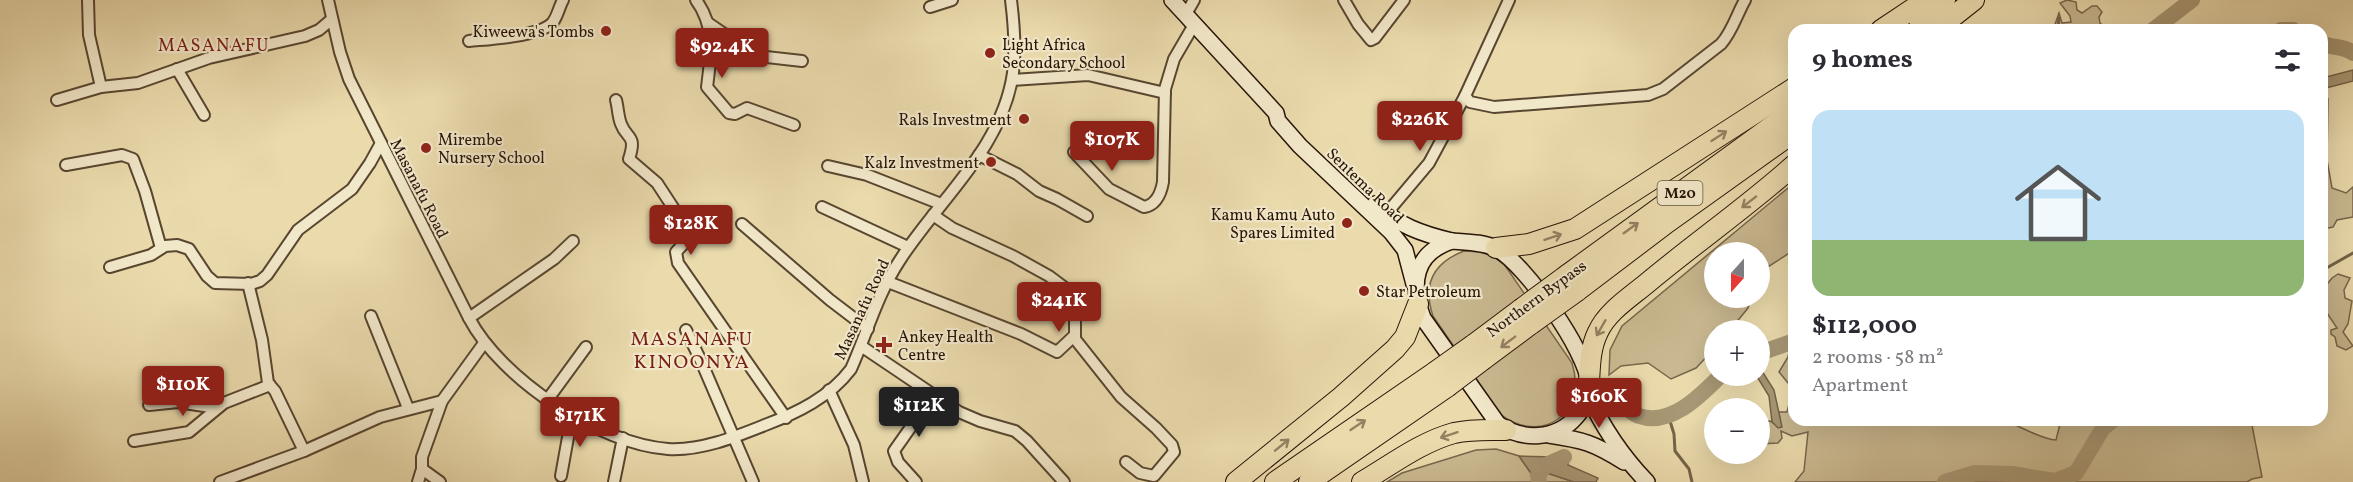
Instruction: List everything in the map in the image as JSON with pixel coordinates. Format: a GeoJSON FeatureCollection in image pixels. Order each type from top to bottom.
{"type":"FeatureCollection","features":[{"type":"Feature","properties":{"kind":"highway"},"geometry":{"type":"LineString","coordinates":[[1890,24],[1926,0]]}},
{"type":"Feature","properties":{"kind":"highway"},"geometry":{"type":"LineString","coordinates":[[1913,24],[1945,0]]}},
{"type":"Feature","properties":{"kind":"highway"},"geometry":{"type":"LineString","coordinates":[[1944,24],[1976,0]]}},
{"type":"Feature","properties":{"kind":"highway"},"geometry":{"type":"LineString","coordinates":[[1951,24],[1976,0]]}},
{"type":"Feature","properties":{"kind":"highway"},"geometry":{"type":"LineString","coordinates":[[1496,248],[1529,244],[1575,229],[1788,92]]}},
{"type":"Feature","properties":{"kind":"highway","name":"Northern Bypass"},"geometry":{"type":"LineString","coordinates":[[1309,482],[1572,283],[1788,115]]}},
{"type":"Feature","properties":{"kind":"highway","name":"Northern Bypass"},"geometry":{"type":"LineString","coordinates":[[1572,283],[1668,222],[1788,136]]}},
{"type":"Feature","properties":{"kind":"highway"},"geometry":{"type":"LineString","coordinates":[[1588,389],[1592,348],[1598,332],[1609,315],[1788,170]]}},
{"type":"Feature","properties":{"kind":"highway"},"geometry":{"type":"LineString","coordinates":[[1236,482],[1341,397],[1395,349],[1405,337],[1417,297]]}},
{"type":"Feature","properties":{"kind":"highway","name":"Northern Bypass"},"geometry":{"type":"LineString","coordinates":[[1275,482],[1441,380]]}},
{"type":"Feature","properties":{"kind":"highway"},"geometry":{"type":"LineString","coordinates":[[1362,482],[1442,437],[1456,432],[1479,429],[1506,430]]}},
{"type":"Feature","properties":{"kind":"main road","name":"Sentema Road"},"geometry":{"type":"LineString","coordinates":[[1172,0],[1276,113],[1278,121],[1300,146],[1391,232],[1405,250],[1423,318],[1491,415],[1506,430]]}},
{"type":"Feature","properties":{"kind":"main road","name":"Sentema Road"},"geometry":{"type":"LineString","coordinates":[[1276,113],[1285,116],[1386,214],[1404,226],[1426,235],[1496,248]]}},
{"type":"Feature","properties":{"kind":"main road"},"geometry":{"type":"LineString","coordinates":[[1417,297],[1416,279],[1420,267],[1438,246],[1452,241]]}},
{"type":"Feature","properties":{"kind":"main road"},"geometry":{"type":"LineString","coordinates":[[1496,248],[1513,260],[1526,275],[1570,336],[1581,357],[1588,389],[1608,435],[1647,482]]}},
{"type":"Feature","properties":{"kind":"main road"},"geometry":{"type":"LineString","coordinates":[[1547,435],[1561,430],[1582,410],[1588,389]]}},
{"type":"Feature","properties":{"kind":"main road"},"geometry":{"type":"LineString","coordinates":[[1506,430],[1530,436],[1547,435],[1584,440],[1634,468]]}},
{"type":"Feature","properties":{"kind":"street"},"geometry":{"type":"LineString","coordinates":[[88,0],[89,35],[101,87]]}},
{"type":"Feature","properties":{"kind":"street","name":"Masanafu Road"},"geometry":{"type":"LineString","coordinates":[[328,0],[349,79],[469,318],[484,343],[523,381],[572,415],[623,438],[668,449],[699,447],[786,418],[830,390],[851,369],[888,282],[908,247],[979,155],[1000,119],[1012,80],[1015,44],[1011,0]]}},
{"type":"Feature","properties":{"kind":"street"},"geometry":{"type":"LineString","coordinates":[[469,41],[540,30],[553,21],[563,0]]}},
{"type":"Feature","properties":{"kind":"street"},"geometry":{"type":"LineString","coordinates":[[696,0],[708,23],[712,47],[707,87],[729,113],[735,114],[747,108],[794,125]]}},
{"type":"Feature","properties":{"kind":"street"},"geometry":{"type":"LineString","coordinates":[[930,7],[952,0]]}},
{"type":"Feature","properties":{"kind":"street"},"geometry":{"type":"LineString","coordinates":[[1074,152],[1113,193],[1141,206],[1149,206],[1159,196],[1163,182],[1164,93],[1174,59],[1190,19],[1194,0]]}},
{"type":"Feature","properties":{"kind":"street"},"geometry":{"type":"LineString","coordinates":[[1344,0],[1358,24],[1371,40],[1404,0]]}},
{"type":"Feature","properties":{"kind":"street"},"geometry":{"type":"LineString","coordinates":[[1386,214],[1429,163],[1465,96],[1509,0]]}},
{"type":"Feature","properties":{"kind":"street"},"geometry":{"type":"LineString","coordinates":[[1465,96],[1470,102],[1494,107],[1611,99],[1659,92],[1721,44],[1745,0]]}},
{"type":"Feature","properties":{"kind":"street"},"geometry":{"type":"LineString","coordinates":[[57,100],[101,87],[138,83],[209,58],[305,36],[320,30],[332,19]]}},
{"type":"Feature","properties":{"kind":"street"},"geometry":{"type":"LineString","coordinates":[[708,23],[730,38],[738,49],[748,55],[802,62]]}},
{"type":"Feature","properties":{"kind":"street"},"geometry":{"type":"LineString","coordinates":[[177,69],[204,116]]}},
{"type":"Feature","properties":{"kind":"street"},"geometry":{"type":"LineString","coordinates":[[1012,80],[1088,75],[1164,93]]}},
{"type":"Feature","properties":{"kind":"street"},"geometry":{"type":"LineString","coordinates":[[616,100],[621,125],[630,135],[632,143],[629,159],[657,183],[689,232],[687,240],[676,252],[678,263],[786,418]]}},
{"type":"Feature","properties":{"kind":"street"},"geometry":{"type":"LineString","coordinates":[[110,267],[152,255],[161,248],[177,244],[185,246],[215,283],[255,283],[267,275],[298,230],[352,189],[381,143]]}},
{"type":"Feature","properties":{"kind":"street"},"geometry":{"type":"LineString","coordinates":[[66,165],[122,155],[133,159],[139,171],[161,248]]}},
{"type":"Feature","properties":{"kind":"street"},"geometry":{"type":"LineString","coordinates":[[979,155],[1017,174],[1039,191],[1087,216]]}},
{"type":"Feature","properties":{"kind":"street"},"geometry":{"type":"LineString","coordinates":[[828,166],[867,175],[941,204]]}},
{"type":"Feature","properties":{"kind":"street"},"geometry":{"type":"LineString","coordinates":[[822,207],[908,247]]}},
{"type":"Feature","properties":{"kind":"street"},"geometry":{"type":"LineString","coordinates":[[933,215],[952,228],[1013,256],[1063,286],[1074,300],[1074,336],[1121,397],[1156,428],[1172,445],[1174,452],[1154,476],[1140,473],[1126,462]]}},
{"type":"Feature","properties":{"kind":"street"},"geometry":{"type":"LineString","coordinates":[[742,224],[830,300],[868,329]]}},
{"type":"Feature","properties":{"kind":"street"},"geometry":{"type":"LineString","coordinates":[[469,318],[554,259],[573,241]]}},
{"type":"Feature","properties":{"kind":"street"},"geometry":{"type":"LineString","coordinates":[[888,282],[1021,334],[1057,352],[1074,336]]}},
{"type":"Feature","properties":{"kind":"street"},"geometry":{"type":"LineString","coordinates":[[248,284],[262,340],[270,386],[304,452]]}},
{"type":"Feature","properties":{"kind":"street"},"geometry":{"type":"LineString","coordinates":[[371,316],[408,408]]}},
{"type":"Feature","properties":{"kind":"street"},"geometry":{"type":"LineString","coordinates":[[686,330],[753,482]]}},
{"type":"Feature","properties":{"kind":"street"},"geometry":{"type":"LineString","coordinates":[[418,482],[422,469],[422,457],[442,401],[484,343]]}},
{"type":"Feature","properties":{"kind":"street"},"geometry":{"type":"LineString","coordinates":[[861,346],[967,416],[1015,431],[1065,482]]}},
{"type":"Feature","properties":{"kind":"street"},"geometry":{"type":"LineString","coordinates":[[548,399],[586,347]]}},
{"type":"Feature","properties":{"kind":"street"},"geometry":{"type":"LineString","coordinates":[[134,441],[189,432],[217,408],[235,398],[270,386]]}},
{"type":"Feature","properties":{"kind":"street"},"geometry":{"type":"LineString","coordinates":[[830,390],[854,445],[863,482]]}},
{"type":"Feature","properties":{"kind":"street"},"geometry":{"type":"LineString","coordinates":[[916,482],[898,462],[894,451],[934,394]]}},
{"type":"Feature","properties":{"kind":"street"},"geometry":{"type":"LineString","coordinates":[[220,482],[304,452],[380,417],[442,401]]}},
{"type":"Feature","properties":{"kind":"street"},"geometry":{"type":"LineString","coordinates":[[149,405],[178,402],[217,408]]}},
{"type":"Feature","properties":{"kind":"street"},"geometry":{"type":"LineString","coordinates":[[561,476],[572,415]]}},
{"type":"Feature","properties":{"kind":"street"},"geometry":{"type":"LineString","coordinates":[[614,482],[623,438]]}},
{"type":"Feature","properties":{"kind":"street"},"geometry":{"type":"LineString","coordinates":[[422,469],[440,482]]}},
{"type":"Feature","properties":{"kind":"shaded area"},"geometry":{"type":"Polygon","coordinates":[[[2067,0],[2076,2],[2077,10],[2082,13],[2092,6],[2097,6],[2102,12],[2099,17],[2101,24],[2055,24],[2059,13],[2062,23],[2071,22],[2070,16],[2060,3],[2067,0]]]}},
{"type":"Feature","properties":{"kind":"shaded area"},"geometry":{"type":"Polygon","coordinates":[[[2353,70],[2353,81],[2328,87],[2328,76],[2353,70]]]}},
{"type":"Feature","properties":{"kind":"shaded area"},"geometry":{"type":"Polygon","coordinates":[[[2328,166],[2332,188],[2346,193],[2353,187],[2353,217],[2337,220],[2333,227],[2328,228],[2328,166]]]}},
{"type":"Feature","properties":{"kind":"shaded area"},"geometry":{"type":"Polygon","coordinates":[[[1788,188],[1788,254],[1770,266],[1770,242],[1723,242],[1788,188]]]}},
{"type":"Feature","properties":{"kind":"shaded area"},"geometry":{"type":"Polygon","coordinates":[[[1464,251],[1486,254],[1504,264],[1572,363],[1575,381],[1573,397],[1567,410],[1558,419],[1545,425],[1531,427],[1516,423],[1500,414],[1433,316],[1429,294],[1433,276],[1445,262],[1464,251]]]}},
{"type":"Feature","properties":{"kind":"shaded area"},"geometry":{"type":"Polygon","coordinates":[[[1704,258],[1704,308],[1748,308],[1738,320],[1704,320],[1704,360],[1696,368],[1671,379],[1648,363],[1621,366],[1609,375],[1610,350],[1622,326],[1704,258]]]}},
{"type":"Feature","properties":{"kind":"shaded area"},"geometry":{"type":"Polygon","coordinates":[[[2338,274],[2350,278],[2344,290],[2345,298],[2352,301],[2348,324],[2343,332],[2353,346],[2346,350],[2337,346],[2335,337],[2331,334],[2331,330],[2337,328],[2328,314],[2328,283],[2338,274]]]}},
{"type":"Feature","properties":{"kind":"shaded area"},"geometry":{"type":"Polygon","coordinates":[[[1788,357],[1788,383],[1779,372],[1788,357]]]}},
{"type":"Feature","properties":{"kind":"shaded area"},"geometry":{"type":"Polygon","coordinates":[[[1770,384],[1774,390],[1782,427],[1778,428],[1772,422],[1769,396],[1763,386],[1770,386],[1770,384]]]}},
{"type":"Feature","properties":{"kind":"shaded area"},"geometry":{"type":"Polygon","coordinates":[[[1704,386],[1714,386],[1678,417],[1677,411],[1704,386]]]}},
{"type":"Feature","properties":{"kind":"shaded area"},"geometry":{"type":"Polygon","coordinates":[[[1626,392],[1633,395],[1634,400],[1623,409],[1616,409],[1610,404],[1612,399],[1626,392]]]}},
{"type":"Feature","properties":{"kind":"shaded area"},"geometry":{"type":"Polygon","coordinates":[[[1788,408],[1788,426],[2018,426],[2056,440],[2060,426],[2252,426],[2262,477],[2247,482],[1795,482],[1804,471],[1808,432],[1792,436],[1781,431],[1782,438],[1778,443],[1770,443],[1770,421],[1781,427],[1779,412],[1787,412],[1788,408]]]}},
{"type":"Feature","properties":{"kind":"shaded area"},"geometry":{"type":"Polygon","coordinates":[[[1496,449],[1519,456],[1535,479],[1547,473],[1574,482],[1387,482],[1402,473],[1476,450],[1496,449]]]}},
{"type":"Feature","properties":{"kind":"shaded area"},"geometry":{"type":"Polygon","coordinates":[[[1561,455],[1568,461],[1568,465],[1598,478],[1596,482],[1574,482],[1547,473],[1539,477],[1539,482],[1519,456],[1553,457],[1561,455]]]}},
{"type":"Feature","properties":{"kind":"waterway"},"geometry":{"type":"LineString","coordinates":[[2161,24],[2192,0]]}},
{"type":"Feature","properties":{"kind":"waterway"},"geometry":{"type":"LineString","coordinates":[[2058,24],[2059,18]]}},
{"type":"Feature","properties":{"kind":"waterway"},"geometry":{"type":"LineString","coordinates":[[2328,45],[2353,53]]}},
{"type":"Feature","properties":{"kind":"waterway"},"geometry":{"type":"LineString","coordinates":[[2328,267],[2353,253]]}},
{"type":"Feature","properties":{"kind":"waterway"},"geometry":{"type":"LineString","coordinates":[[1770,349],[1788,343]]}},
{"type":"Feature","properties":{"kind":"waterway"},"geometry":{"type":"LineString","coordinates":[[1613,406],[1626,408],[1639,416],[1662,417],[1674,413],[1695,400],[1709,386]]}},
{"type":"Feature","properties":{"kind":"waterway"},"geometry":{"type":"LineString","coordinates":[[1671,414],[1675,451],[1689,469],[1692,482]]}},
{"type":"Feature","properties":{"kind":"waterway"},"geometry":{"type":"LineString","coordinates":[[1945,482],[1975,473],[2012,474],[2055,481],[2076,473],[2106,426]]}},
{"type":"Feature","properties":{"kind":"waterway"},"geometry":{"type":"LineString","coordinates":[[1539,482],[1538,475],[1546,465],[1564,457]]}},
{"type":"Feature","properties":{"kind":"place","name":"Kiweewa's Tombs"},"geometry":{"type":"Point","coordinates":[606,31]}},
{"type":"Feature","properties":{"kind":"place","name":"Light Africa Secondary School"},"geometry":{"type":"Point","coordinates":[990,53]}},
{"type":"Feature","properties":{"kind":"place","name":"Rals Investment"},"geometry":{"type":"Point","coordinates":[1024,119]}},
{"type":"Feature","properties":{"kind":"place","name":"Mirembe Nursery School"},"geometry":{"type":"Point","coordinates":[426,148]}},
{"type":"Feature","properties":{"kind":"place","name":"Kalz Investment"},"geometry":{"type":"Point","coordinates":[991,162]}},
{"type":"Feature","properties":{"kind":"place","name":"Kamu Kamu Auto Spares Limited"},"geometry":{"type":"Point","coordinates":[1347,223]}},
{"type":"Feature","properties":{"kind":"place","name":"Star Petroleum"},"geometry":{"type":"Point","coordinates":[1364,291]}},
{"type":"Feature","properties":{"kind":"place","name":"Ankey Health Centre"},"geometry":{"type":"Point","coordinates":[884,345]}},
{"type":"Feature","properties":{"kind":"district","name":"MASANAFU"},"geometry":{"type":"Point","coordinates":[214,45]}},
{"type":"Feature","properties":{"kind":"district","name":"MASANAFU KINOONYA"},"geometry":{"type":"Point","coordinates":[692,350]}}]}
